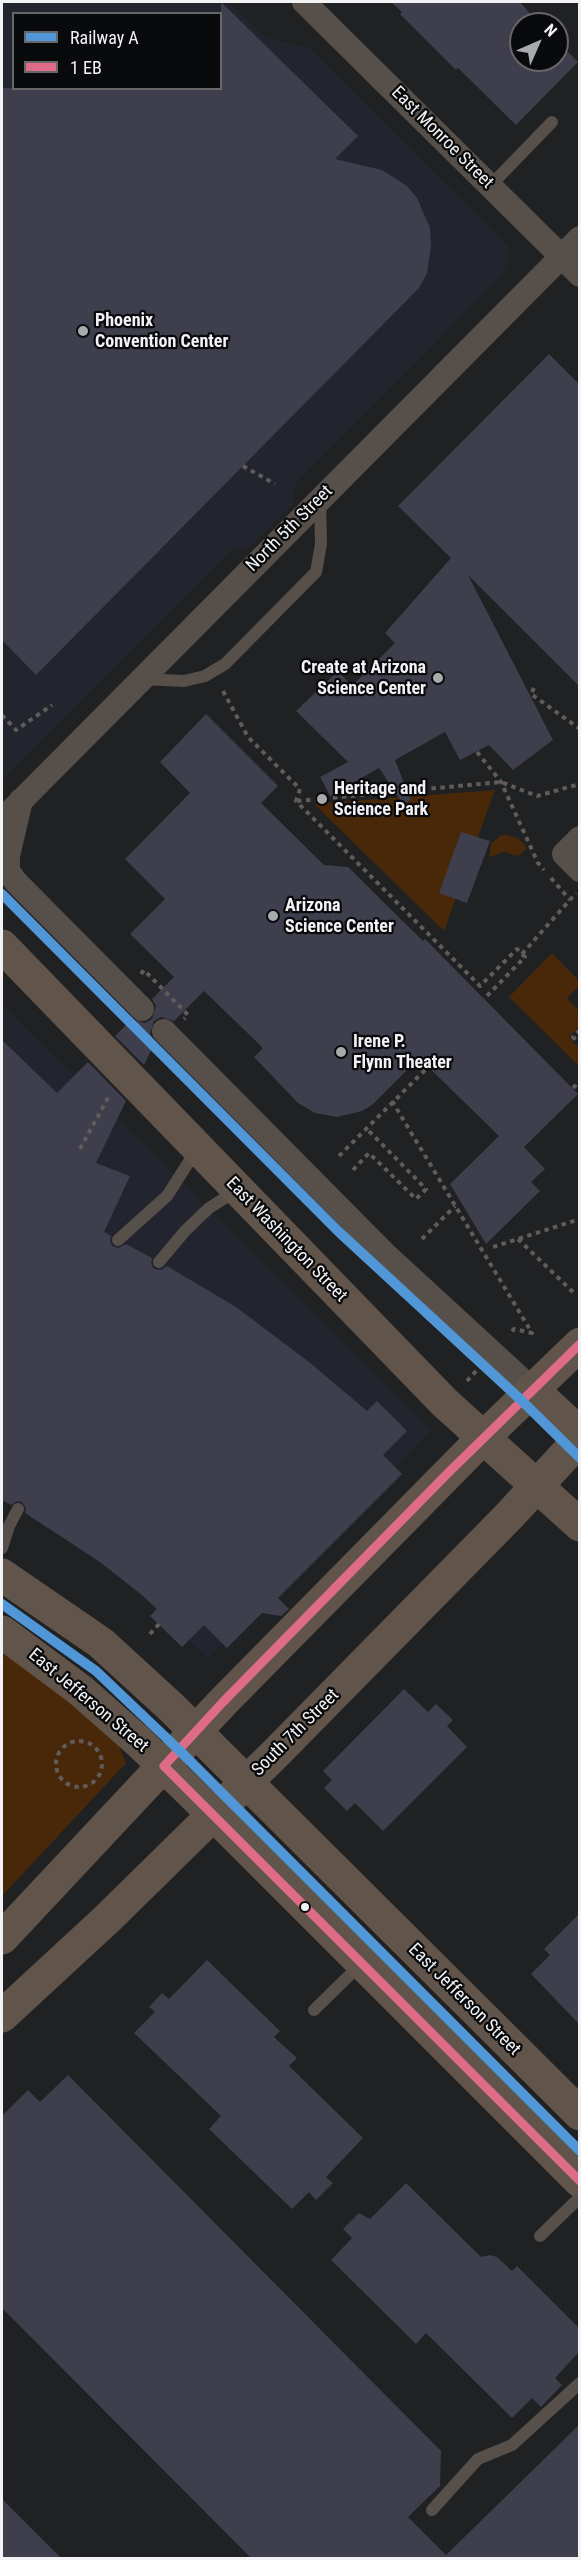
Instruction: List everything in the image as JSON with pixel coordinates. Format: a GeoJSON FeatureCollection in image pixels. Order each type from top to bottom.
{"type":"FeatureCollection","features":[{"type":"Feature","properties":{"kind":"main road","name":"East Washington Street"},"geometry":{"type":"LineString","coordinates":[[2,946],[445,1403],[579,1525]]}},
{"type":"Feature","properties":{"kind":"main road"},"geometry":{"type":"LineString","coordinates":[[4,1936],[196,1732],[484,1437],[579,1344]]}},
{"type":"Feature","properties":{"kind":"main road"},"geometry":{"type":"LineString","coordinates":[[532,1389],[579,1434]]}},
{"type":"Feature","properties":{"kind":"main road","name":"South 7th Street"},"geometry":{"type":"LineString","coordinates":[[2,2016],[246,1783],[411,1616],[579,1439]]}},
{"type":"Feature","properties":{"kind":"main road","name":"East Jefferson Street"},"geometry":{"type":"LineString","coordinates":[[2,1575],[101,1643],[196,1732],[577,2105]]}},
{"type":"Feature","properties":{"kind":"main road","name":"East Jefferson Street"},"geometry":{"type":"LineString","coordinates":[[2,1632],[80,1690],[164,1766],[579,2181]]}},
{"type":"Feature","properties":{"kind":"street","name":"East Monroe Street"},"geometry":{"type":"LineString","coordinates":[[304,2],[579,275]]}},
{"type":"Feature","properties":{"kind":"street","name":"North 5th Street"},"geometry":{"type":"LineString","coordinates":[[2,820],[579,238]]}},
{"type":"Feature","properties":{"kind":"street"},"geometry":{"type":"LineString","coordinates":[[21,800],[8,856],[8,871],[16,882],[142,1009]]}},
{"type":"Feature","properties":{"kind":"street"},"geometry":{"type":"LineString","coordinates":[[164,1031],[384,1252],[532,1389]]}},
{"type":"Feature","properties":{"kind":"lane"},"geometry":{"type":"LineString","coordinates":[[490,186],[552,122]]}},
{"type":"Feature","properties":{"kind":"lane"},"geometry":{"type":"LineString","coordinates":[[141,680],[184,681],[205,676],[225,664],[316,572],[321,544],[320,500]]}},
{"type":"Feature","properties":{"kind":"lane"},"geometry":{"type":"LineString","coordinates":[[118,1240],[167,1196],[197,1149]]}},
{"type":"Feature","properties":{"kind":"lane"},"geometry":{"type":"LineString","coordinates":[[159,1262],[185,1230],[209,1208],[237,1190]]}},
{"type":"Feature","properties":{"kind":"lane"},"geometry":{"type":"LineString","coordinates":[[2,1548],[9,1526],[18,1509]]}},
{"type":"Feature","properties":{"kind":"lane"},"geometry":{"type":"LineString","coordinates":[[314,2010],[362,1963]]}},
{"type":"Feature","properties":{"kind":"lane"},"geometry":{"type":"LineString","coordinates":[[540,2236],[579,2197]]}},
{"type":"Feature","properties":{"kind":"lane"},"geometry":{"type":"LineString","coordinates":[[432,2510],[478,2459],[512,2445],[579,2383]]}},
{"type":"Feature","properties":{"kind":"path"},"geometry":{"type":"LineString","coordinates":[[243,466],[275,484]]}},
{"type":"Feature","properties":{"kind":"path"},"geometry":{"type":"LineString","coordinates":[[534,688],[531,694],[579,729]]}},
{"type":"Feature","properties":{"kind":"path"},"geometry":{"type":"LineString","coordinates":[[223,691],[248,736],[300,789],[296,801]]}},
{"type":"Feature","properties":{"kind":"path"},"geometry":{"type":"LineString","coordinates":[[2,715],[16,730],[52,705]]}},
{"type":"Feature","properties":{"kind":"path"},"geometry":{"type":"LineString","coordinates":[[477,752],[501,782],[538,863],[570,900],[522,954]]}},
{"type":"Feature","properties":{"kind":"path"},"geometry":{"type":"LineString","coordinates":[[296,801],[501,782],[537,796],[579,784]]}},
{"type":"Feature","properties":{"kind":"path"},"geometry":{"type":"LineString","coordinates":[[296,801],[480,986],[517,948],[525,957],[484,999]]}},
{"type":"Feature","properties":{"kind":"path"},"geometry":{"type":"LineString","coordinates":[[144,970],[176,1002]]}},
{"type":"Feature","properties":{"kind":"path"},"geometry":{"type":"LineString","coordinates":[[579,1030],[573,1037],[579,1044]]}},
{"type":"Feature","properties":{"kind":"path"},"geometry":{"type":"LineString","coordinates":[[339,1156],[432,1063]]}},
{"type":"Feature","properties":{"kind":"path"},"geometry":{"type":"LineString","coordinates":[[573,1088],[579,1081]]}},
{"type":"Feature","properties":{"kind":"path"},"geometry":{"type":"LineString","coordinates":[[393,1101],[532,1333],[514,1329]]}},
{"type":"Feature","properties":{"kind":"path"},"geometry":{"type":"LineString","coordinates":[[353,1170],[369,1153],[416,1199],[426,1189],[366,1128]]}},
{"type":"Feature","properties":{"kind":"path"},"geometry":{"type":"LineString","coordinates":[[422,1239],[455,1206]]}},
{"type":"Feature","properties":{"kind":"path"},"geometry":{"type":"LineString","coordinates":[[493,1247],[579,1219]]}},
{"type":"Feature","properties":{"kind":"path"},"geometry":{"type":"LineString","coordinates":[[517,1238],[573,1292]]}},
{"type":"Feature","properties":{"kind":"path"},"geometry":{"type":"LineString","coordinates":[[467,1381],[477,1371]]}},
{"type":"Feature","properties":{"kind":"path"},"geometry":{"type":"LineString","coordinates":[[150,1634],[159,1624]]}},
{"type":"Feature","properties":{"kind":"path"},"geometry":{"type":"LineString","coordinates":[[77,1740],[85,1741],[97,1748],[101,1755],[102,1770],[93,1782],[75,1786],[61,1777],[57,1771],[57,1757],[67,1744],[77,1740]]}},
{"type":"Feature","properties":{"kind":"shaded area"},"geometry":{"type":"Polygon","coordinates":[[[2,2],[229,2],[266,38],[307,47],[312,51],[508,247],[508,267],[502,276],[297,482],[293,490],[294,503],[248,548],[234,548],[2,779],[2,2]]]}},
{"type":"Feature","properties":{"kind":"shaded area"},"geometry":{"type":"Polygon","coordinates":[[[495,790],[444,931],[314,804],[495,790]]]}},
{"type":"Feature","properties":{"kind":"shaded area"},"geometry":{"type":"Polygon","coordinates":[[[500,836],[518,838],[527,848],[518,856],[504,852],[489,857],[491,844],[500,836]]]}},
{"type":"Feature","properties":{"kind":"shaded area"},"geometry":{"type":"Polygon","coordinates":[[[552,953],[579,981],[579,986],[567,998],[579,1011],[579,1026],[569,1037],[579,1048],[579,1066],[509,997],[552,953]]]}},
{"type":"Feature","properties":{"kind":"shaded area"},"geometry":{"type":"Polygon","coordinates":[[[2,1004],[432,1430],[208,1659],[145,1599],[101,1564],[43,1522],[2,1501],[2,1004]]]}},
{"type":"Feature","properties":{"kind":"shaded area"},"geometry":{"type":"Polygon","coordinates":[[[2,1643],[70,1700],[119,1746],[126,1763],[2,1896],[2,1643]]]}},
{"type":"Feature","properties":{"kind":"building"},"geometry":{"type":"Polygon","coordinates":[[[221,2],[358,136],[335,159],[382,170],[407,186],[417,198],[430,228],[431,246],[427,273],[419,288],[36,675],[2,640],[2,88],[12,88],[12,90],[222,90],[221,2]]]}},
{"type":"Feature","properties":{"kind":"building"},"geometry":{"type":"Polygon","coordinates":[[[391,2],[520,2],[529,12],[509,12],[509,72],[568,72],[516,125],[458,68],[456,70],[400,14],[402,12],[391,2]]]}},
{"type":"Feature","properties":{"kind":"building"},"geometry":{"type":"Polygon","coordinates":[[[569,53],[578,62],[569,71],[569,53]]]}},
{"type":"Feature","properties":{"kind":"building"},"geometry":{"type":"Polygon","coordinates":[[[549,354],[579,384],[579,686],[468,575],[553,740],[513,770],[489,745],[460,760],[445,732],[395,760],[411,800],[403,804],[379,768],[330,796],[320,777],[348,762],[296,711],[338,671],[352,686],[395,643],[385,633],[451,558],[398,506],[549,354]]]}},
{"type":"Feature","properties":{"kind":"building","name":"Arizona Science Center"},"geometry":{"type":"Polygon","coordinates":[[[206,714],[278,786],[261,803],[324,865],[348,867],[423,941],[425,939],[578,1094],[524,1147],[545,1169],[531,1182],[540,1191],[486,1244],[450,1184],[499,1136],[419,1058],[372,1105],[362,1111],[337,1117],[315,1113],[298,1103],[254,1057],[263,1048],[204,991],[174,1021],[161,1017],[154,1021],[150,1034],[155,1042],[144,1065],[115,1036],[132,1019],[145,1023],[152,1019],[156,1006],[152,999],[174,977],[130,934],[165,899],[125,859],[190,793],[160,762],[206,714]]]}},
{"type":"Feature","properties":{"kind":"building"},"geometry":{"type":"Polygon","coordinates":[[[461,832],[490,841],[467,903],[439,893],[461,832]]]}},
{"type":"Feature","properties":{"kind":"building"},"geometry":{"type":"Polygon","coordinates":[[[2,1040],[57,1093],[88,1062],[126,1101],[96,1163],[130,1176],[104,1232],[111,1236],[112,1246],[119,1248],[126,1244],[152,1258],[151,1264],[154,1269],[161,1270],[167,1266],[236,1307],[309,1362],[367,1411],[377,1401],[407,1431],[383,1455],[402,1474],[278,1598],[289,1609],[281,1616],[262,1613],[227,1648],[204,1625],[182,1647],[150,1616],[157,1609],[142,1595],[100,1562],[25,1513],[26,1508],[22,1502],[17,1501],[11,1505],[2,1500],[2,1040]]]}},
{"type":"Feature","properties":{"kind":"building"},"geometry":{"type":"Polygon","coordinates":[[[404,1689],[428,1712],[436,1704],[453,1720],[447,1726],[467,1747],[383,1831],[355,1803],[347,1811],[324,1788],[332,1780],[323,1771],[404,1689]]]}},
{"type":"Feature","properties":{"kind":"building"},"geometry":{"type":"Polygon","coordinates":[[[579,1914],[579,2024],[531,1974],[550,1955],[544,1949],[579,1914]]]}},
{"type":"Feature","properties":{"kind":"building"},"geometry":{"type":"Polygon","coordinates":[[[207,1960],[280,2031],[274,2037],[297,2058],[289,2066],[363,2138],[326,2177],[333,2183],[316,2200],[309,2192],[292,2209],[209,2129],[221,2116],[134,2033],[155,2012],[149,2007],[162,1993],[169,1999],[207,1960]]]}},
{"type":"Feature","properties":{"kind":"building"},"geometry":{"type":"Polygon","coordinates":[[[68,2075],[441,2451],[440,2486],[408,2517],[446,2555],[579,2425],[579,2559],[252,2559],[2,2308],[2,2116],[28,2090],[40,2102],[68,2075]]]}},
{"type":"Feature","properties":{"kind":"building"},"geometry":{"type":"Polygon","coordinates":[[[406,2183],[481,2257],[490,2255],[497,2257],[512,2271],[517,2266],[579,2328],[579,2352],[555,2378],[562,2385],[541,2407],[532,2398],[512,2418],[426,2333],[416,2344],[331,2260],[352,2238],[343,2229],[359,2213],[370,2219],[406,2183]]]}},
{"type":"Feature","properties":{"kind":"building"},"geometry":{"type":"Polygon","coordinates":[[[2,2499],[62,2559],[2,2559],[2,2499]]]}},
{"type":"Feature","properties":{"kind":"rail line","name":"A"},"geometry":{"type":"LineString","coordinates":[[2,894],[339,1232],[521,1400],[580,1458]]}},
{"type":"Feature","properties":{"kind":"rail line","name":"A"},"geometry":{"type":"LineString","coordinates":[[2,1604],[96,1671],[179,1750],[580,2151]]}},
{"type":"Feature","properties":{"kind":"transit line"},"geometry":{"type":"LineString","coordinates":[[580,1344],[448,1473],[223,1702],[164,1766],[580,2181]]}},
{"type":"Feature","properties":{"kind":"place","name":"Phoenix Convention Center"},"geometry":{"type":"Point","coordinates":[83,331]}},
{"type":"Feature","properties":{"kind":"place","name":"Create at Arizona Science Center"},"geometry":{"type":"Point","coordinates":[438,678]}},
{"type":"Feature","properties":{"kind":"place","name":"Heritage and Science Park"},"geometry":{"type":"Point","coordinates":[322,799]}},
{"type":"Feature","properties":{"kind":"place","name":"Arizona Science Center"},"geometry":{"type":"Point","coordinates":[273,916]}},
{"type":"Feature","properties":{"kind":"place","name":"Irene P. Flynn Theater"},"geometry":{"type":"Point","coordinates":[341,1052]}}]}
